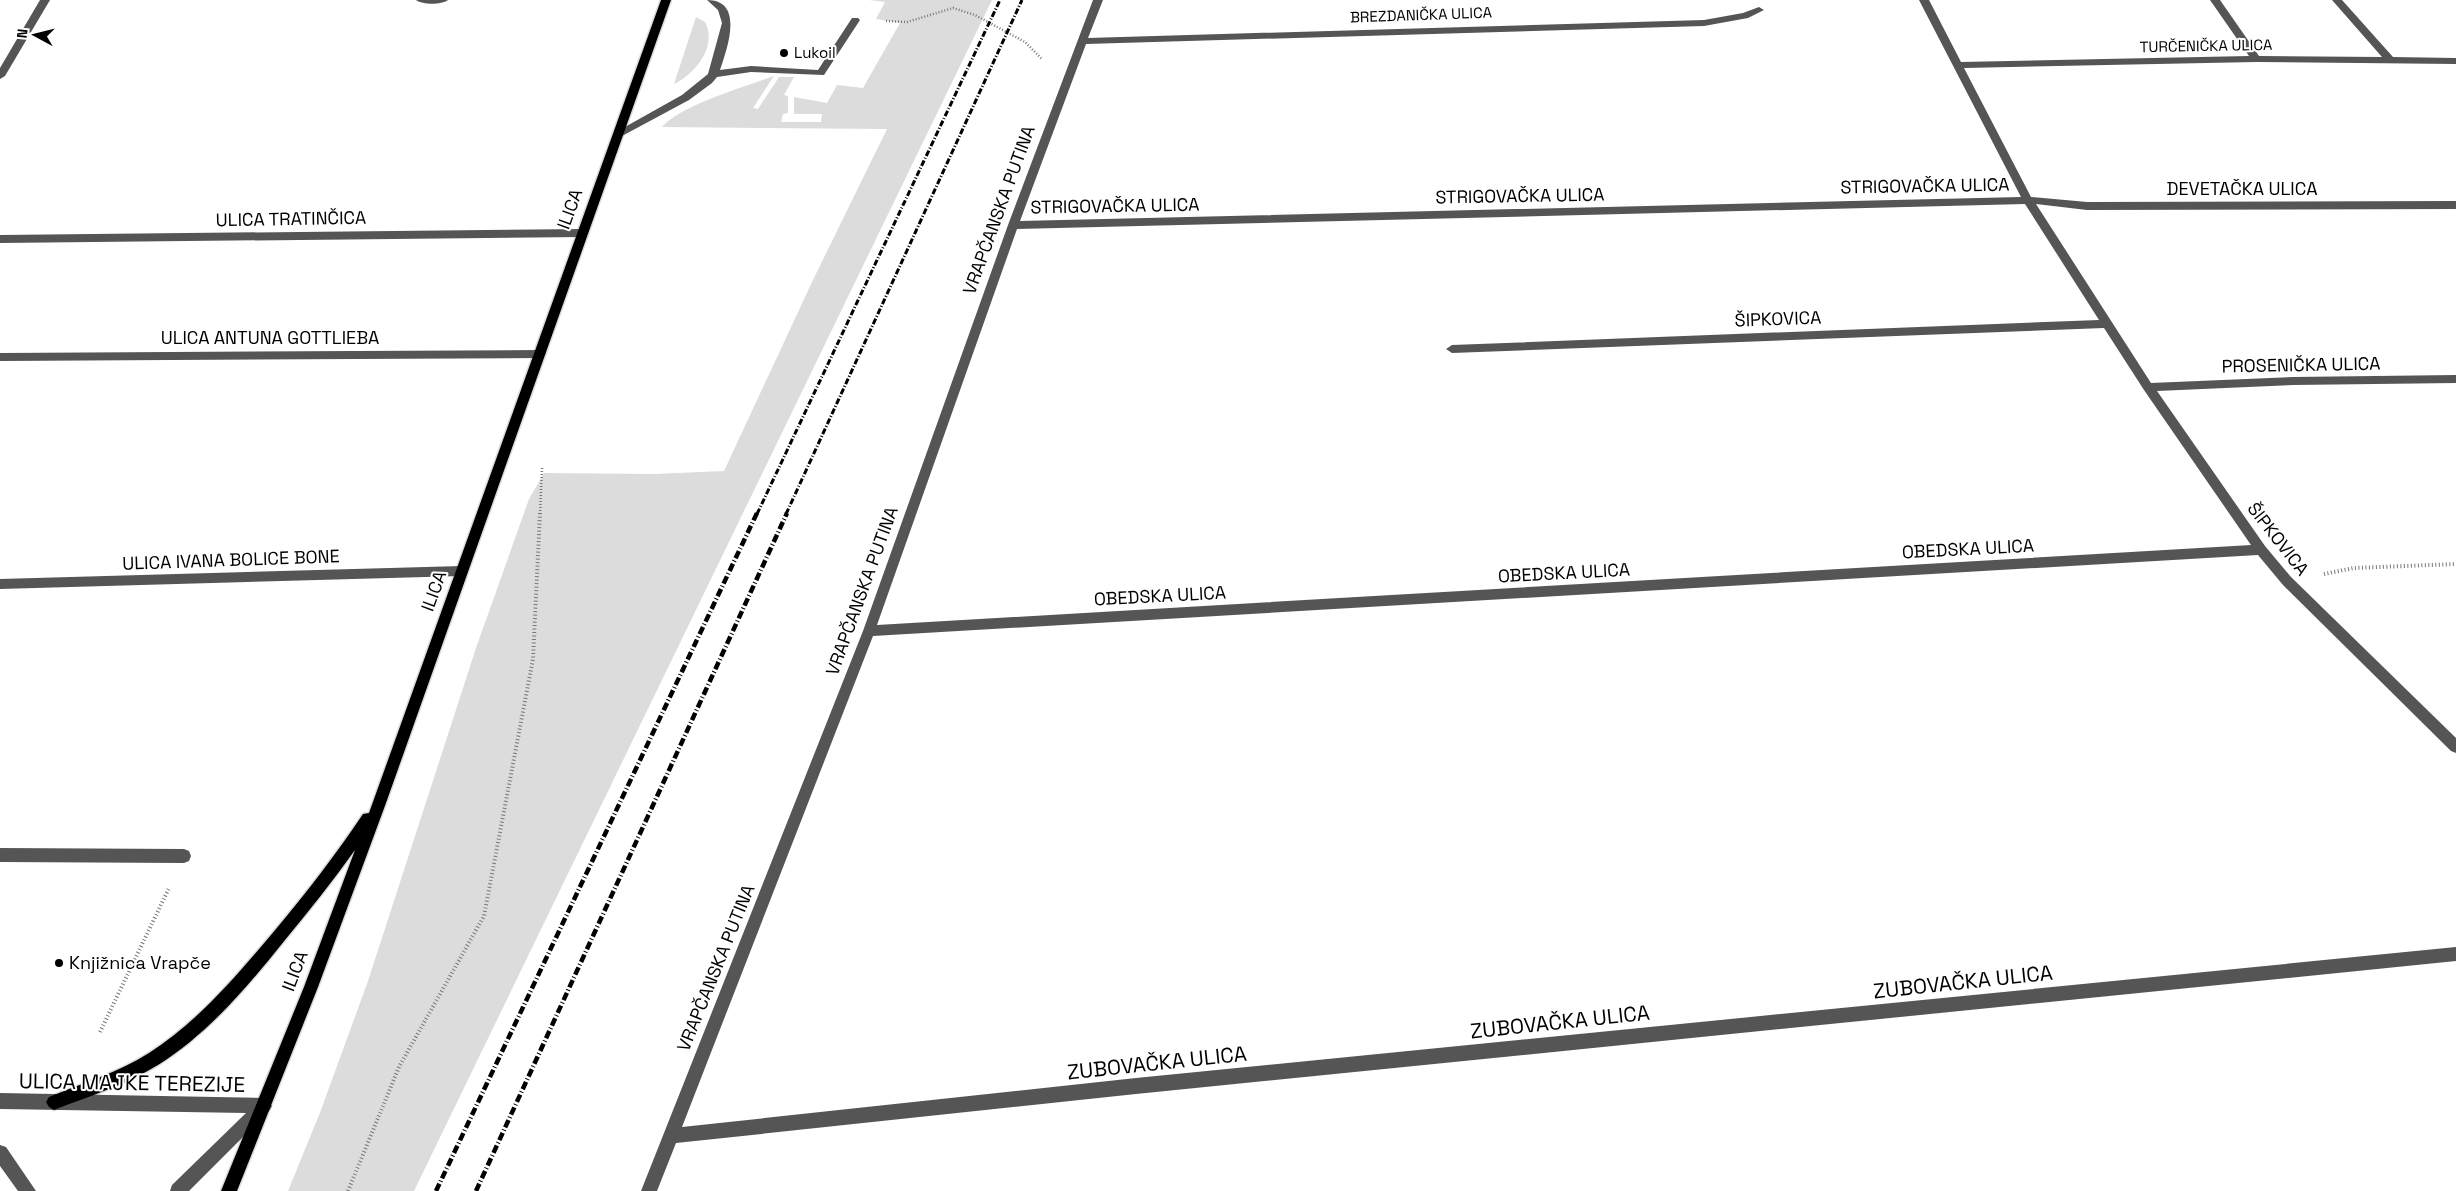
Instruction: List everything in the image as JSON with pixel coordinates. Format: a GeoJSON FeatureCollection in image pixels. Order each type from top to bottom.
{"type":"FeatureCollection","features":[{"type":"Feature","properties":{"kind":"main road","name":"ILICA"},"geometry":{"type":"LineString","coordinates":[[229,1191],[264,1106],[379,803],[666,0]]}},
{"type":"Feature","properties":{"kind":"main road"},"geometry":{"type":"LineString","coordinates":[[54,1102],[126,1074],[154,1059],[187,1035],[254,968],[316,892],[379,803]]}},
{"type":"Feature","properties":{"kind":"street"},"geometry":{"type":"LineString","coordinates":[[0,76],[45,0]]}},
{"type":"Feature","properties":{"kind":"street"},"geometry":{"type":"LineString","coordinates":[[421,0],[443,0]]}},
{"type":"Feature","properties":{"kind":"street"},"geometry":{"type":"LineString","coordinates":[[619,134],[707,83],[714,74],[728,23],[726,14],[712,0]]}},
{"type":"Feature","properties":{"kind":"street","name":"VRAPČANSKA PUTINA"},"geometry":{"type":"LineString","coordinates":[[649,1191],[869,631],[1012,226],[1098,0]]}},
{"type":"Feature","properties":{"kind":"street","name":"ŠIPKOVICA"},"geometry":{"type":"LineString","coordinates":[[1924,0],[2028,200],[2106,324],[2261,550],[2287,581],[2456,747]]}},
{"type":"Feature","properties":{"kind":"street"},"geometry":{"type":"LineString","coordinates":[[2214,0],[2256,59]]}},
{"type":"Feature","properties":{"kind":"street"},"geometry":{"type":"LineString","coordinates":[[2337,0],[2391,61]]}},
{"type":"Feature","properties":{"kind":"street","name":"BREZDANIČKA ULICA"},"geometry":{"type":"LineString","coordinates":[[1083,41],[1704,23],[1746,16],[1759,10]]}},
{"type":"Feature","properties":{"kind":"street"},"geometry":{"type":"LineString","coordinates":[[714,74],[750,69],[821,74],[855,20]]}},
{"type":"Feature","properties":{"kind":"street","name":"TURČENIČKA ULICA"},"geometry":{"type":"LineString","coordinates":[[1957,65],[2256,59],[2456,61]]}},
{"type":"Feature","properties":{"kind":"street","name":"STRIGOVAČKA ULICA"},"geometry":{"type":"LineString","coordinates":[[1012,226],[2028,200]]}},
{"type":"Feature","properties":{"kind":"street","name":"DEVETAČKA ULICA"},"geometry":{"type":"LineString","coordinates":[[2028,200],[2087,206],[2456,205]]}},
{"type":"Feature","properties":{"kind":"street","name":"ULICA TRATINČICA"},"geometry":{"type":"LineString","coordinates":[[0,240],[583,233]]}},
{"type":"Feature","properties":{"kind":"street","name":"ŠIPKOVICA"},"geometry":{"type":"LineString","coordinates":[[1452,349],[2106,324]]}},
{"type":"Feature","properties":{"kind":"street","name":"ULICA ANTUNA GOTTLIEBA"},"geometry":{"type":"LineString","coordinates":[[0,357],[540,354]]}},
{"type":"Feature","properties":{"kind":"street","name":"PROSENIČKA ULICA"},"geometry":{"type":"LineString","coordinates":[[2148,387],[2293,381],[2456,379]]}},
{"type":"Feature","properties":{"kind":"street","name":"OBEDSKA ULICA"},"geometry":{"type":"LineString","coordinates":[[869,631],[2261,550]]}},
{"type":"Feature","properties":{"kind":"street","name":"ULICA IVANA BOLICE BONE"},"geometry":{"type":"LineString","coordinates":[[0,584],[462,571]]}},
{"type":"Feature","properties":{"kind":"street"},"geometry":{"type":"LineString","coordinates":[[0,855],[184,856]]}},
{"type":"Feature","properties":{"kind":"street","name":"ZUBOVAČKA ULICA"},"geometry":{"type":"LineString","coordinates":[[670,1136],[1126,1088],[2456,954]]}},
{"type":"Feature","properties":{"kind":"street","name":"ULICA MAJKE TEREZIJE"},"geometry":{"type":"LineString","coordinates":[[0,1101],[264,1106]]}},
{"type":"Feature","properties":{"kind":"street"},"geometry":{"type":"LineString","coordinates":[[178,1191],[264,1106]]}},
{"type":"Feature","properties":{"kind":"street"},"geometry":{"type":"LineString","coordinates":[[0,1153],[28,1191]]}},
{"type":"Feature","properties":{"kind":"path"},"geometry":{"type":"LineString","coordinates":[[855,20],[907,22],[954,8],[975,15],[1025,42],[1046,63]]}},
{"type":"Feature","properties":{"kind":"path"},"geometry":{"type":"LineString","coordinates":[[348,1191],[399,1067],[484,916],[533,659],[542,468]]}},
{"type":"Feature","properties":{"kind":"path"},"geometry":{"type":"LineString","coordinates":[[2287,581],[2354,568],[2456,564]]}},
{"type":"Feature","properties":{"kind":"path"},"geometry":{"type":"LineString","coordinates":[[100,1032],[184,856]]}},
{"type":"Feature","properties":{"kind":"shaded area"},"geometry":{"type":"Polygon","coordinates":[[[869,0],[992,0],[414,1191],[288,1191],[321,1110],[368,981],[476,648],[529,499],[544,473],[655,474],[724,471],[812,282],[887,129],[662,127],[683,111],[698,104],[774,76],[753,108],[758,109],[779,77],[794,77],[784,95],[788,96],[788,113],[783,114],[781,122],[821,122],[822,114],[794,114],[794,97],[827,103],[837,85],[863,88],[900,23],[876,19],[885,2],[869,0]]]}},
{"type":"Feature","properties":{"kind":"shaded area"},"geometry":{"type":"Polygon","coordinates":[[[696,17],[705,22],[708,31],[709,40],[706,50],[690,73],[674,84],[696,17]]]}},
{"type":"Feature","properties":{"kind":"railway"},"geometry":{"type":"LineString","coordinates":[[757,514],[1000,0]]}},
{"type":"Feature","properties":{"kind":"railway"},"geometry":{"type":"LineString","coordinates":[[786,514],[1022,0]]}},
{"type":"Feature","properties":{"kind":"railway"},"geometry":{"type":"LineString","coordinates":[[436,1191],[757,513]]}},
{"type":"Feature","properties":{"kind":"railway"},"geometry":{"type":"LineString","coordinates":[[476,1191],[787,513]]}},
{"type":"Feature","properties":{"kind":"place","name":"Lukoil"},"geometry":{"type":"Point","coordinates":[784,53]}},
{"type":"Feature","properties":{"kind":"place","name":"Knjižnica Vrapče"},"geometry":{"type":"Point","coordinates":[59,963]}}]}
